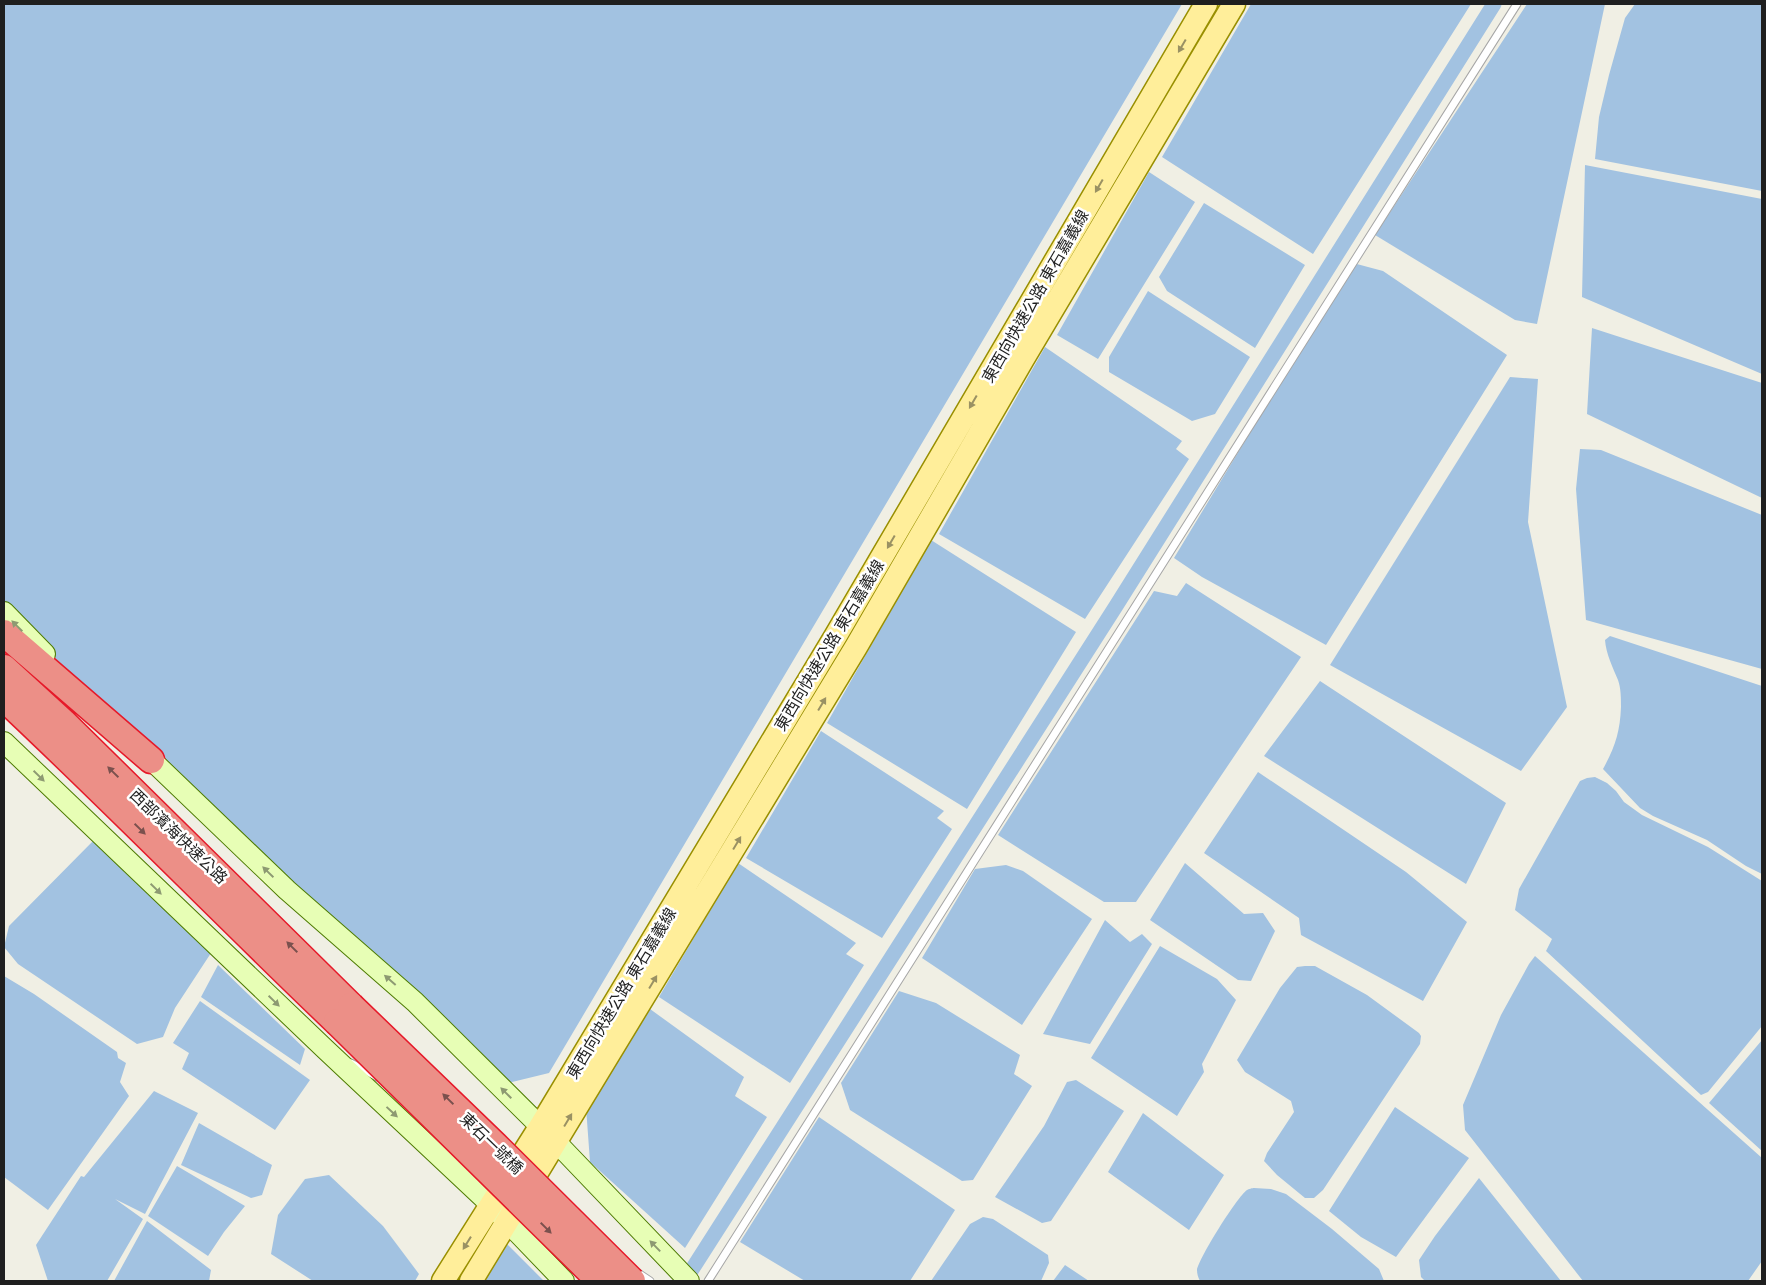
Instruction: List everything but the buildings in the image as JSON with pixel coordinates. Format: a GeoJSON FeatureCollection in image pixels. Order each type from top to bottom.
{"type":"FeatureCollection","features":[{"type":"Feature","properties":{"kind":"highway"},"geometry":{"type":"LineString","coordinates":[[4,634],[150,760]]}},
{"type":"Feature","properties":{"kind":"highway","name":"西部濱海快速公路"},"geometry":{"type":"LineString","coordinates":[[4,668],[70,729],[344,1014]]}},
{"type":"Feature","properties":{"kind":"highway","name":"西部濱海快速公路"},"geometry":{"type":"LineString","coordinates":[[4,698],[139,828],[243,932],[344,1014]]}},
{"type":"Feature","properties":{"kind":"highway","name":"東石一號橋"},"geometry":{"type":"LineString","coordinates":[[344,1014],[600,1281]]}},
{"type":"Feature","properties":{"kind":"highway","name":"東石一號橋"},"geometry":{"type":"LineString","coordinates":[[344,1014],[501,1152],[632,1281]]}},
{"type":"Feature","properties":{"kind":"main road","name":"東西向快速公路 東石嘉義線"},"geometry":{"type":"LineString","coordinates":[[548,1134],[835,637],[1206,4]]}},
{"type":"Feature","properties":{"kind":"main road","name":"東西向快速公路 東石嘉義線"},"geometry":{"type":"LineString","coordinates":[[443,1281],[491,1205],[518,1181],[856,647],[1023,359],[1234,4]]}},
{"type":"Feature","properties":{"kind":"main road","name":"東西向快速公路 東石嘉義線"},"geometry":{"type":"LineString","coordinates":[[471,1281],[507,1222],[518,1181]]}},
{"type":"Feature","properties":{"kind":"street"},"geometry":{"type":"LineString","coordinates":[[4,612],[150,760],[287,890],[415,1002],[548,1134],[689,1281]]}},
{"type":"Feature","properties":{"kind":"street"},"geometry":{"type":"LineString","coordinates":[[4,742],[491,1205],[564,1281]]}},
{"type":"Feature","properties":{"kind":"lane"},"geometry":{"type":"LineString","coordinates":[[708,1281],[1517,4]]}},
{"type":"Feature","properties":{"kind":"lane"},"geometry":{"type":"LineString","coordinates":[[325,1049],[380,1078],[471,1142]]}},
{"type":"Feature","properties":{"kind":"lane"},"geometry":{"type":"LineString","coordinates":[[518,1181],[650,1281]]}},
{"type":"Feature","properties":{"kind":"water"},"geometry":{"type":"Polygon","coordinates":[[[4,4],[1182,4],[549,1073],[500,1085],[4,611],[4,4]]]}},
{"type":"Feature","properties":{"kind":"water"},"geometry":{"type":"Polygon","coordinates":[[[1251,4],[1471,4],[1313,254],[1162,157],[1251,4]]]}},
{"type":"Feature","properties":{"kind":"water"},"geometry":{"type":"Polygon","coordinates":[[[1527,4],[1605,4],[1537,324],[1515,320],[1375,235],[1527,4]]]}},
{"type":"Feature","properties":{"kind":"water"},"geometry":{"type":"Polygon","coordinates":[[[1635,4],[1762,4],[1762,191],[1595,159],[1599,117],[1609,75],[1625,18],[1635,4]]]}},
{"type":"Feature","properties":{"kind":"water"},"geometry":{"type":"Polygon","coordinates":[[[1585,165],[1762,199],[1762,374],[1582,297],[1585,165]]]}},
{"type":"Feature","properties":{"kind":"water"},"geometry":{"type":"Polygon","coordinates":[[[1149,172],[1195,202],[1098,359],[1057,335],[1149,172]]]}},
{"type":"Feature","properties":{"kind":"water"},"geometry":{"type":"Polygon","coordinates":[[[1204,203],[1305,265],[1255,348],[1167,291],[1159,277],[1204,203]]]}},
{"type":"Feature","properties":{"kind":"water"},"geometry":{"type":"Polygon","coordinates":[[[1353,263],[1383,271],[1507,355],[1326,645],[1202,577],[1174,558],[1353,263]]]}},
{"type":"Feature","properties":{"kind":"water"},"geometry":{"type":"Polygon","coordinates":[[[1148,291],[1250,357],[1215,414],[1192,421],[1109,372],[1109,357],[1148,291]]]}},
{"type":"Feature","properties":{"kind":"water"},"geometry":{"type":"Polygon","coordinates":[[[1592,328],[1762,383],[1762,498],[1587,414],[1592,328]]]}},
{"type":"Feature","properties":{"kind":"water"},"geometry":{"type":"Polygon","coordinates":[[[1045,347],[1182,441],[1176,449],[1189,459],[1085,619],[939,534],[1045,347]]]}},
{"type":"Feature","properties":{"kind":"water"},"geometry":{"type":"Polygon","coordinates":[[[1510,377],[1538,379],[1528,522],[1567,707],[1521,771],[1330,665],[1510,377]]]}},
{"type":"Feature","properties":{"kind":"water"},"geometry":{"type":"Polygon","coordinates":[[[1580,449],[1601,450],[1762,515],[1762,669],[1586,620],[1576,489],[1580,449]]]}},
{"type":"Feature","properties":{"kind":"water"},"geometry":{"type":"Polygon","coordinates":[[[931,540],[1076,632],[967,809],[827,723],[931,540]]]}},
{"type":"Feature","properties":{"kind":"water"},"geometry":{"type":"Polygon","coordinates":[[[1186,583],[1301,657],[1136,902],[1104,902],[998,835],[1154,591],[1177,596],[1186,583]]]}},
{"type":"Feature","properties":{"kind":"water"},"geometry":{"type":"Polygon","coordinates":[[[1610,636],[1762,686],[1762,874],[1746,866],[1707,840],[1653,816],[1640,808],[1603,769],[1616,739],[1621,707],[1619,683],[1610,661],[1605,640],[1610,636]]]}},
{"type":"Feature","properties":{"kind":"water"},"geometry":{"type":"Polygon","coordinates":[[[1320,681],[1506,803],[1466,884],[1264,756],[1320,681]]]}},
{"type":"Feature","properties":{"kind":"water"},"geometry":{"type":"Polygon","coordinates":[[[821,731],[944,811],[937,818],[952,829],[882,938],[746,858],[821,731]]]}},
{"type":"Feature","properties":{"kind":"water"},"geometry":{"type":"Polygon","coordinates":[[[1258,772],[1406,872],[1467,922],[1423,1001],[1301,935],[1299,918],[1204,853],[1258,772]]]}},
{"type":"Feature","properties":{"kind":"water"},"geometry":{"type":"Polygon","coordinates":[[[1595,777],[1607,783],[1624,802],[1642,815],[1708,847],[1762,881],[1762,1026],[1708,1092],[1701,1095],[1546,951],[1552,939],[1515,910],[1519,889],[1580,781],[1595,777]]]}},
{"type":"Feature","properties":{"kind":"water"},"geometry":{"type":"Polygon","coordinates":[[[94,840],[211,953],[175,1008],[163,1037],[137,1044],[18,964],[4,947],[9,926],[94,840]]]}},
{"type":"Feature","properties":{"kind":"water"},"geometry":{"type":"Polygon","coordinates":[[[738,863],[856,943],[846,954],[864,965],[790,1083],[659,997],[738,863]]]}},
{"type":"Feature","properties":{"kind":"water"},"geometry":{"type":"Polygon","coordinates":[[[1185,863],[1244,914],[1263,913],[1275,931],[1251,981],[1238,980],[1150,920],[1185,863]]]}},
{"type":"Feature","properties":{"kind":"water"},"geometry":{"type":"Polygon","coordinates":[[[1006,865],[1023,871],[1092,919],[1022,1025],[922,958],[975,869],[1006,865]]]}},
{"type":"Feature","properties":{"kind":"water"},"geometry":{"type":"Polygon","coordinates":[[[1105,920],[1130,942],[1142,934],[1152,944],[1090,1044],[1043,1034],[1105,920]]]}},
{"type":"Feature","properties":{"kind":"water"},"geometry":{"type":"Polygon","coordinates":[[[1160,946],[1217,979],[1236,1000],[1202,1064],[1204,1072],[1177,1116],[1091,1058],[1160,946]]]}},
{"type":"Feature","properties":{"kind":"water"},"geometry":{"type":"Polygon","coordinates":[[[1535,956],[1762,1158],[1762,1261],[1748,1281],[1583,1281],[1465,1130],[1463,1105],[1501,1015],[1535,956]]]}},
{"type":"Feature","properties":{"kind":"water"},"geometry":{"type":"Polygon","coordinates":[[[218,965],[305,1049],[300,1065],[201,997],[218,965]]]}},
{"type":"Feature","properties":{"kind":"water"},"geometry":{"type":"Polygon","coordinates":[[[1315,966],[1367,995],[1421,1036],[1420,1044],[1323,1190],[1314,1198],[1305,1198],[1277,1175],[1264,1161],[1267,1153],[1294,1112],[1291,1101],[1245,1072],[1237,1060],[1280,988],[1297,967],[1315,966]]]}},
{"type":"Feature","properties":{"kind":"water"},"geometry":{"type":"Polygon","coordinates":[[[4,976],[34,994],[117,1052],[118,1058],[126,1063],[120,1082],[129,1096],[48,1210],[4,1177],[4,976]]]}},
{"type":"Feature","properties":{"kind":"water"},"geometry":{"type":"Polygon","coordinates":[[[899,991],[936,1003],[1020,1055],[1014,1074],[1032,1086],[973,1180],[962,1181],[850,1110],[841,1083],[899,991]]]}},
{"type":"Feature","properties":{"kind":"water"},"geometry":{"type":"Polygon","coordinates":[[[200,1001],[310,1080],[275,1130],[182,1069],[189,1053],[173,1043],[200,1001]]]}},
{"type":"Feature","properties":{"kind":"water"},"geometry":{"type":"Polygon","coordinates":[[[650,1009],[744,1077],[735,1096],[767,1117],[685,1248],[590,1162],[586,1107],[650,1009]]]}},
{"type":"Feature","properties":{"kind":"water"},"geometry":{"type":"Polygon","coordinates":[[[1762,1040],[1762,1151],[1709,1103],[1762,1040]]]}},
{"type":"Feature","properties":{"kind":"water"},"geometry":{"type":"Polygon","coordinates":[[[1076,1080],[1124,1111],[1051,1221],[1042,1223],[995,1197],[1044,1126],[1067,1082],[1076,1080]]]}},
{"type":"Feature","properties":{"kind":"water"},"geometry":{"type":"Polygon","coordinates":[[[154,1091],[198,1113],[145,1214],[115,1199],[143,1219],[107,1281],[48,1281],[36,1245],[81,1176],[84,1177],[154,1091]]]}},
{"type":"Feature","properties":{"kind":"water"},"geometry":{"type":"Polygon","coordinates":[[[1395,1107],[1469,1158],[1396,1257],[1361,1237],[1329,1211],[1395,1107]]]}},
{"type":"Feature","properties":{"kind":"water"},"geometry":{"type":"Polygon","coordinates":[[[1143,1113],[1224,1175],[1189,1230],[1108,1172],[1143,1113]]]}},
{"type":"Feature","properties":{"kind":"water"},"geometry":{"type":"Polygon","coordinates":[[[819,1117],[955,1210],[910,1281],[805,1281],[740,1242],[819,1117]]]}},
{"type":"Feature","properties":{"kind":"water"},"geometry":{"type":"Polygon","coordinates":[[[199,1123],[272,1165],[262,1195],[251,1198],[181,1165],[199,1123]]]}},
{"type":"Feature","properties":{"kind":"water"},"geometry":{"type":"Polygon","coordinates":[[[177,1166],[245,1206],[208,1256],[148,1216],[177,1166]]]}},
{"type":"Feature","properties":{"kind":"water"},"geometry":{"type":"Polygon","coordinates":[[[329,1175],[383,1226],[419,1274],[415,1281],[313,1281],[271,1254],[278,1215],[305,1179],[329,1175]]]}},
{"type":"Feature","properties":{"kind":"water"},"geometry":{"type":"Polygon","coordinates":[[[1479,1178],[1561,1281],[1425,1281],[1421,1277],[1419,1260],[1479,1178]]]}},
{"type":"Feature","properties":{"kind":"water"},"geometry":{"type":"Polygon","coordinates":[[[1254,1188],[1271,1189],[1286,1194],[1332,1229],[1379,1269],[1384,1281],[1200,1281],[1197,1270],[1211,1241],[1242,1195],[1254,1188]]]}},
{"type":"Feature","properties":{"kind":"water"},"geometry":{"type":"Polygon","coordinates":[[[983,1217],[993,1219],[1048,1255],[1049,1263],[1041,1281],[931,1281],[970,1224],[983,1217]]]}},
{"type":"Feature","properties":{"kind":"water"},"geometry":{"type":"Polygon","coordinates":[[[147,1221],[211,1270],[209,1281],[114,1281],[147,1221]]]}},
{"type":"Feature","properties":{"kind":"water"},"geometry":{"type":"Polygon","coordinates":[[[505,1242],[544,1281],[480,1281],[505,1242]]]}},
{"type":"Feature","properties":{"kind":"water"},"geometry":{"type":"Polygon","coordinates":[[[1065,1265],[1089,1281],[1053,1281],[1065,1265]]]}},
{"type":"Feature","properties":{"kind":"waterway"},"geometry":{"type":"LineString","coordinates":[[691,1271],[1116,606],[1494,4]]}}]}
